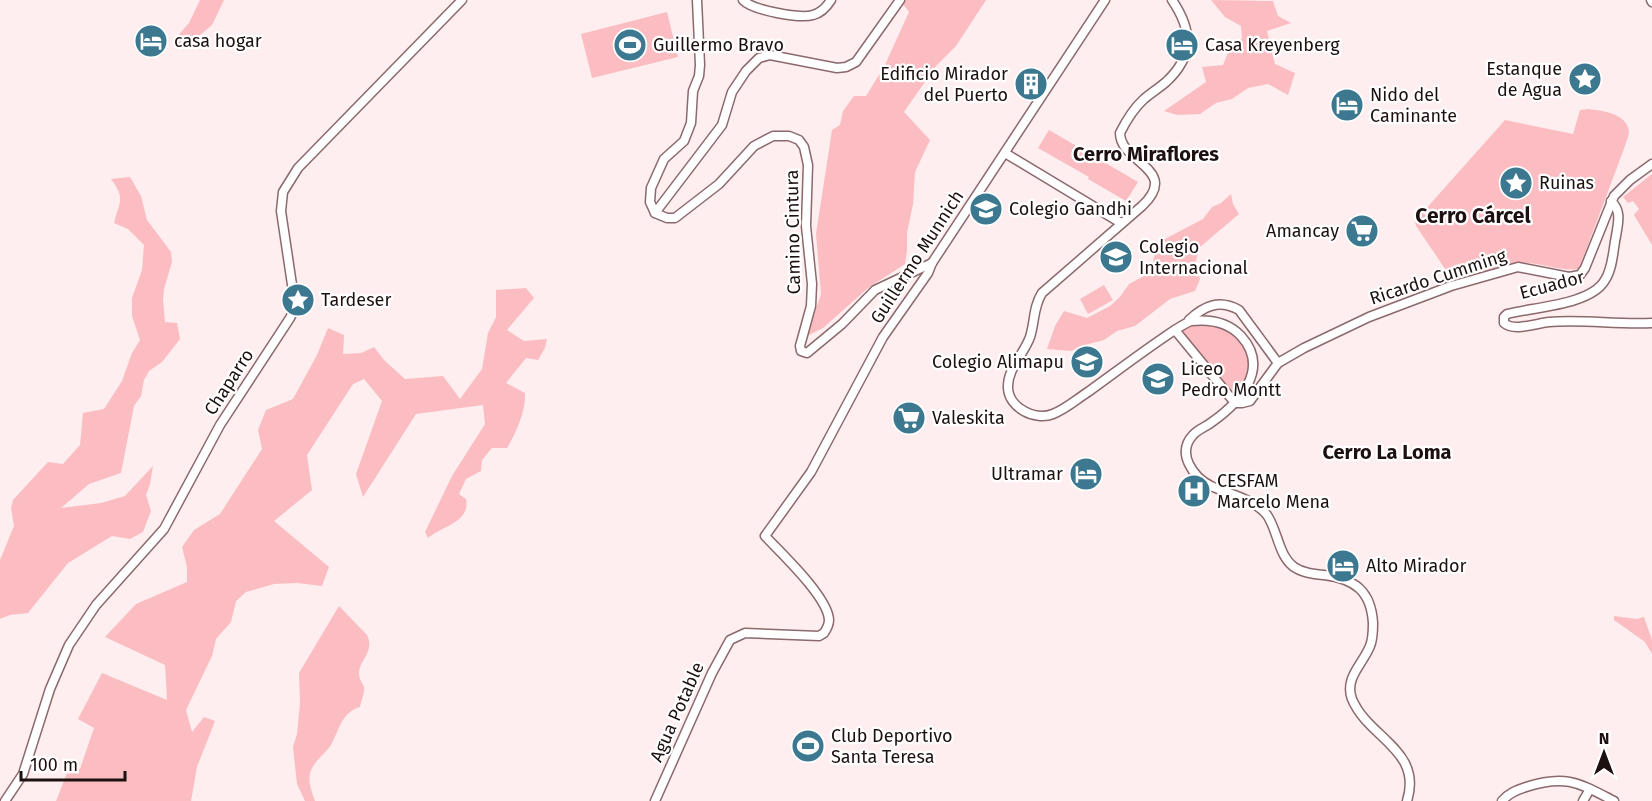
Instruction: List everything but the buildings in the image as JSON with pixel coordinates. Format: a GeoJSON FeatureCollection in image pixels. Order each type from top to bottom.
{"type":"FeatureCollection","features":[{"type":"Feature","properties":{"kind":"main road","name":"Chaparro"},"geometry":{"type":"LineString","coordinates":[[5,801],[23,774],[50,689],[69,645],[96,605],[164,529],[220,425],[293,312],[294,298],[281,211],[283,192],[298,168],[354,108],[462,0]]}},
{"type":"Feature","properties":{"kind":"main road"},"geometry":{"type":"LineString","coordinates":[[697,0],[700,64],[699,76],[693,91],[691,123],[684,141],[664,159],[651,188],[650,202],[655,213],[722,125],[732,92],[755,61],[770,55],[846,68],[856,62],[900,0]]}},
{"type":"Feature","properties":{"kind":"main road"},"geometry":{"type":"LineString","coordinates":[[743,0],[754,7],[805,16],[820,12],[831,0]]}},
{"type":"Feature","properties":{"kind":"main road","name":"Guillermo Munnich"},"geometry":{"type":"LineString","coordinates":[[733,638],[745,633],[819,636],[824,633],[829,620],[827,611],[818,596],[765,536],[811,472],[884,337],[1105,0]]}},
{"type":"Feature","properties":{"kind":"main road"},"geometry":{"type":"LineString","coordinates":[[1172,0],[1187,31],[1187,53],[1175,72],[1135,110],[1120,133],[1122,145],[1149,170],[1155,184],[1147,201],[1042,293],[1037,300],[1030,337],[1010,373],[1009,395],[1016,405],[1027,412],[1037,416],[1052,415],[1186,323],[1204,308],[1221,305],[1239,310],[1278,363]]}},
{"type":"Feature","properties":{"kind":"main road","name":"Camino Cintura"},"geometry":{"type":"LineString","coordinates":[[655,213],[667,218],[675,218],[719,184],[754,146],[773,136],[789,136],[799,140],[804,147],[808,165],[806,226],[812,284],[811,306],[800,346],[801,351],[807,353],[842,324],[875,290],[932,263]]}},
{"type":"Feature","properties":{"kind":"main road"},"geometry":{"type":"LineString","coordinates":[[1005,153],[1121,223]]}},
{"type":"Feature","properties":{"kind":"main road","name":"Ricardo Cumming"},"geometry":{"type":"LineString","coordinates":[[1235,403],[1250,400],[1278,363],[1304,348],[1369,317],[1451,286],[1503,270],[1524,267],[1569,277],[1580,275],[1585,268],[1611,201],[1622,188],[1652,164]]}},
{"type":"Feature","properties":{"kind":"main road","name":"Ecuador"},"geometry":{"type":"LineString","coordinates":[[1611,201],[1617,208],[1618,223],[1610,270],[1602,285],[1585,297],[1508,314],[1504,317],[1504,323],[1517,327],[1559,322],[1652,323]]}},
{"type":"Feature","properties":{"kind":"main road"},"geometry":{"type":"LineString","coordinates":[[1186,323],[1201,320],[1219,323],[1234,331],[1246,344],[1252,359],[1252,373],[1247,387],[1235,403],[1194,434],[1186,447],[1187,462],[1199,479],[1248,502],[1266,514],[1286,556],[1295,567],[1308,573],[1336,577],[1360,587],[1371,611],[1372,638],[1370,647],[1356,669],[1350,691],[1355,705],[1364,718],[1404,760],[1410,783],[1407,801]]}},
{"type":"Feature","properties":{"kind":"main road"},"geometry":{"type":"LineString","coordinates":[[1175,330],[1235,403]]}},
{"type":"Feature","properties":{"kind":"main road","name":"Agua Potable"},"geometry":{"type":"LineString","coordinates":[[655,801],[711,673],[727,644],[733,638]]}},
{"type":"Feature","properties":{"kind":"main road"},"geometry":{"type":"LineString","coordinates":[[1502,801],[1515,791],[1548,781],[1571,781],[1614,801]]}},
{"type":"Feature","properties":{"kind":"main road"},"geometry":{"type":"LineString","coordinates":[[1583,801],[1590,789]]}},
{"type":"Feature","properties":{"kind":"shaded area"},"geometry":{"type":"Polygon","coordinates":[[[200,0],[224,0],[212,25],[188,45],[177,49],[176,38],[189,23],[200,0]]]}},
{"type":"Feature","properties":{"kind":"shaded area"},"geometry":{"type":"Polygon","coordinates":[[[905,0],[986,0],[956,46],[936,66],[904,112],[930,140],[915,172],[905,264],[868,288],[823,328],[807,336],[821,294],[816,234],[832,130],[840,125],[843,111],[854,96],[866,96],[884,67],[909,12],[903,4],[905,0]]]}},
{"type":"Feature","properties":{"kind":"shaded area"},"geometry":{"type":"Polygon","coordinates":[[[1211,0],[1273,1],[1278,16],[1291,23],[1267,31],[1275,64],[1295,73],[1288,95],[1268,84],[1248,88],[1232,99],[1216,103],[1200,114],[1177,115],[1164,111],[1206,82],[1202,67],[1223,65],[1229,50],[1242,38],[1241,26],[1225,17],[1211,0]]]}},
{"type":"Feature","properties":{"kind":"shaded area","name":"Guillermo Bravo"},"geometry":{"type":"Polygon","coordinates":[[[667,12],[678,57],[592,78],[581,34],[667,12]]]}},
{"type":"Feature","properties":{"kind":"shaded area"},"geometry":{"type":"Polygon","coordinates":[[[1589,109],[1619,117],[1624,121],[1629,132],[1579,269],[1572,270],[1529,263],[1514,264],[1497,267],[1454,282],[1416,226],[1415,221],[1505,120],[1573,134],[1580,110],[1589,109]]]}},
{"type":"Feature","properties":{"kind":"shaded area"},"geometry":{"type":"Polygon","coordinates":[[[1049,130],[1138,182],[1126,201],[1038,148],[1049,130]]]}},
{"type":"Feature","properties":{"kind":"shaded area"},"geometry":{"type":"Polygon","coordinates":[[[1652,174],[1652,245],[1634,215],[1639,209],[1633,201],[1628,203],[1623,197],[1652,174]]]}},
{"type":"Feature","properties":{"kind":"shaded area"},"geometry":{"type":"Polygon","coordinates":[[[130,177],[141,196],[147,220],[171,252],[172,262],[163,300],[165,322],[177,323],[180,339],[162,362],[149,371],[144,380],[141,396],[134,406],[121,473],[89,484],[61,508],[101,503],[125,496],[153,466],[146,495],[151,511],[143,532],[130,539],[112,536],[68,563],[28,613],[10,615],[0,619],[0,560],[14,526],[11,508],[13,500],[48,462],[63,464],[80,445],[83,413],[104,409],[122,381],[132,353],[140,340],[132,316],[132,298],[142,270],[144,245],[128,229],[114,223],[120,196],[111,179],[130,177]]]}},
{"type":"Feature","properties":{"kind":"shaded area"},"geometry":{"type":"Polygon","coordinates":[[[1231,194],[1233,204],[1239,214],[1200,247],[1195,264],[1200,279],[1195,291],[1170,299],[1135,326],[1117,331],[1104,340],[1071,351],[1047,349],[1055,326],[1064,311],[1087,318],[1110,306],[1129,284],[1146,275],[1153,263],[1155,250],[1163,240],[1203,219],[1212,207],[1231,194]]]}},
{"type":"Feature","properties":{"kind":"shaded area"},"geometry":{"type":"Polygon","coordinates":[[[1104,285],[1113,300],[1088,314],[1080,299],[1104,285]]]}},
{"type":"Feature","properties":{"kind":"shaded area"},"geometry":{"type":"Polygon","coordinates":[[[526,288],[534,298],[507,330],[524,341],[547,339],[545,348],[538,360],[526,358],[506,383],[525,393],[520,422],[507,448],[492,448],[482,460],[481,471],[466,479],[459,494],[466,499],[466,507],[460,518],[428,538],[425,532],[452,476],[485,424],[483,405],[416,414],[363,497],[356,474],[382,401],[364,379],[353,384],[307,455],[312,490],[274,521],[329,567],[322,586],[297,583],[274,584],[246,592],[236,601],[231,622],[216,639],[212,656],[186,710],[192,732],[204,717],[215,721],[197,767],[191,801],[56,801],[69,768],[80,769],[94,728],[78,719],[102,673],[167,700],[165,665],[105,637],[136,604],[187,582],[187,567],[182,547],[194,530],[220,514],[262,449],[258,430],[266,410],[293,399],[317,355],[328,328],[344,335],[343,354],[361,353],[374,347],[384,360],[405,379],[443,376],[460,399],[482,369],[488,333],[496,317],[496,290],[526,288]]]}},
{"type":"Feature","properties":{"kind":"shaded area"},"geometry":{"type":"Polygon","coordinates":[[[1192,322],[1217,323],[1238,336],[1250,358],[1249,376],[1236,397],[1180,330],[1192,322]]]}},
{"type":"Feature","properties":{"kind":"shaded area"},"geometry":{"type":"Polygon","coordinates":[[[339,606],[367,635],[369,641],[368,652],[359,673],[364,692],[360,707],[345,717],[332,743],[312,768],[310,780],[315,801],[305,801],[297,784],[293,747],[297,734],[300,703],[299,673],[339,606]]]}},
{"type":"Feature","properties":{"kind":"shaded area"},"geometry":{"type":"Polygon","coordinates":[[[1614,616],[1637,619],[1644,617],[1652,640],[1652,654],[1645,642],[1614,620],[1614,616]]]}},
{"type":"Feature","properties":{"kind":"shaded area","name":"Club Deportivo Santa Teresa"},"geometry":{"type":"Polygon","coordinates":[[[812,732],[822,743],[804,760],[793,748],[812,732]]]}},
{"type":"Feature","properties":{"kind":"place","name":"casa hogar"},"geometry":{"type":"Point","coordinates":[151,41]}},
{"type":"Feature","properties":{"kind":"place","name":"Guillermo Bravo"},"geometry":{"type":"Point","coordinates":[630,45]}},
{"type":"Feature","properties":{"kind":"place","name":"Casa Kreyenberg"},"geometry":{"type":"Point","coordinates":[1182,45]}},
{"type":"Feature","properties":{"kind":"place","name":"Estanque de Agua"},"geometry":{"type":"Point","coordinates":[1585,79]}},
{"type":"Feature","properties":{"kind":"place","name":"Edificio Mirador del Puerto"},"geometry":{"type":"Point","coordinates":[1031,84]}},
{"type":"Feature","properties":{"kind":"place","name":"Nido del Caminante"},"geometry":{"type":"Point","coordinates":[1347,105]}},
{"type":"Feature","properties":{"kind":"place","name":"Ruinas"},"geometry":{"type":"Point","coordinates":[1516,183]}},
{"type":"Feature","properties":{"kind":"place","name":"Colegio Gandhi"},"geometry":{"type":"Point","coordinates":[986,209]}},
{"type":"Feature","properties":{"kind":"place","name":"Amancay"},"geometry":{"type":"Point","coordinates":[1362,231]}},
{"type":"Feature","properties":{"kind":"place","name":"Colegio Internacional"},"geometry":{"type":"Point","coordinates":[1116,257]}},
{"type":"Feature","properties":{"kind":"place","name":"Tardeser"},"geometry":{"type":"Point","coordinates":[298,300]}},
{"type":"Feature","properties":{"kind":"place","name":"Colegio Alimapu"},"geometry":{"type":"Point","coordinates":[1087,362]}},
{"type":"Feature","properties":{"kind":"place","name":"Liceo Pedro Montt"},"geometry":{"type":"Point","coordinates":[1158,379]}},
{"type":"Feature","properties":{"kind":"place","name":"Valeskita"},"geometry":{"type":"Point","coordinates":[909,418]}},
{"type":"Feature","properties":{"kind":"place","name":"Ultramar"},"geometry":{"type":"Point","coordinates":[1086,474]}},
{"type":"Feature","properties":{"kind":"place","name":"CESFAM Marcelo Mena"},"geometry":{"type":"Point","coordinates":[1194,491]}},
{"type":"Feature","properties":{"kind":"place","name":"Alto Mirador"},"geometry":{"type":"Point","coordinates":[1343,566]}},
{"type":"Feature","properties":{"kind":"place","name":"Club Deportivo Santa Teresa"},"geometry":{"type":"Point","coordinates":[808,746]}},
{"type":"Feature","properties":{"kind":"district","name":"Cerro Miraflores"},"geometry":{"type":"Point","coordinates":[1146,154]}},
{"type":"Feature","properties":{"kind":"district","name":"Cerro Cárcel"},"geometry":{"type":"Point","coordinates":[1473,216]}},
{"type":"Feature","properties":{"kind":"district","name":"Cerro La Loma"},"geometry":{"type":"Point","coordinates":[1387,452]}}]}
